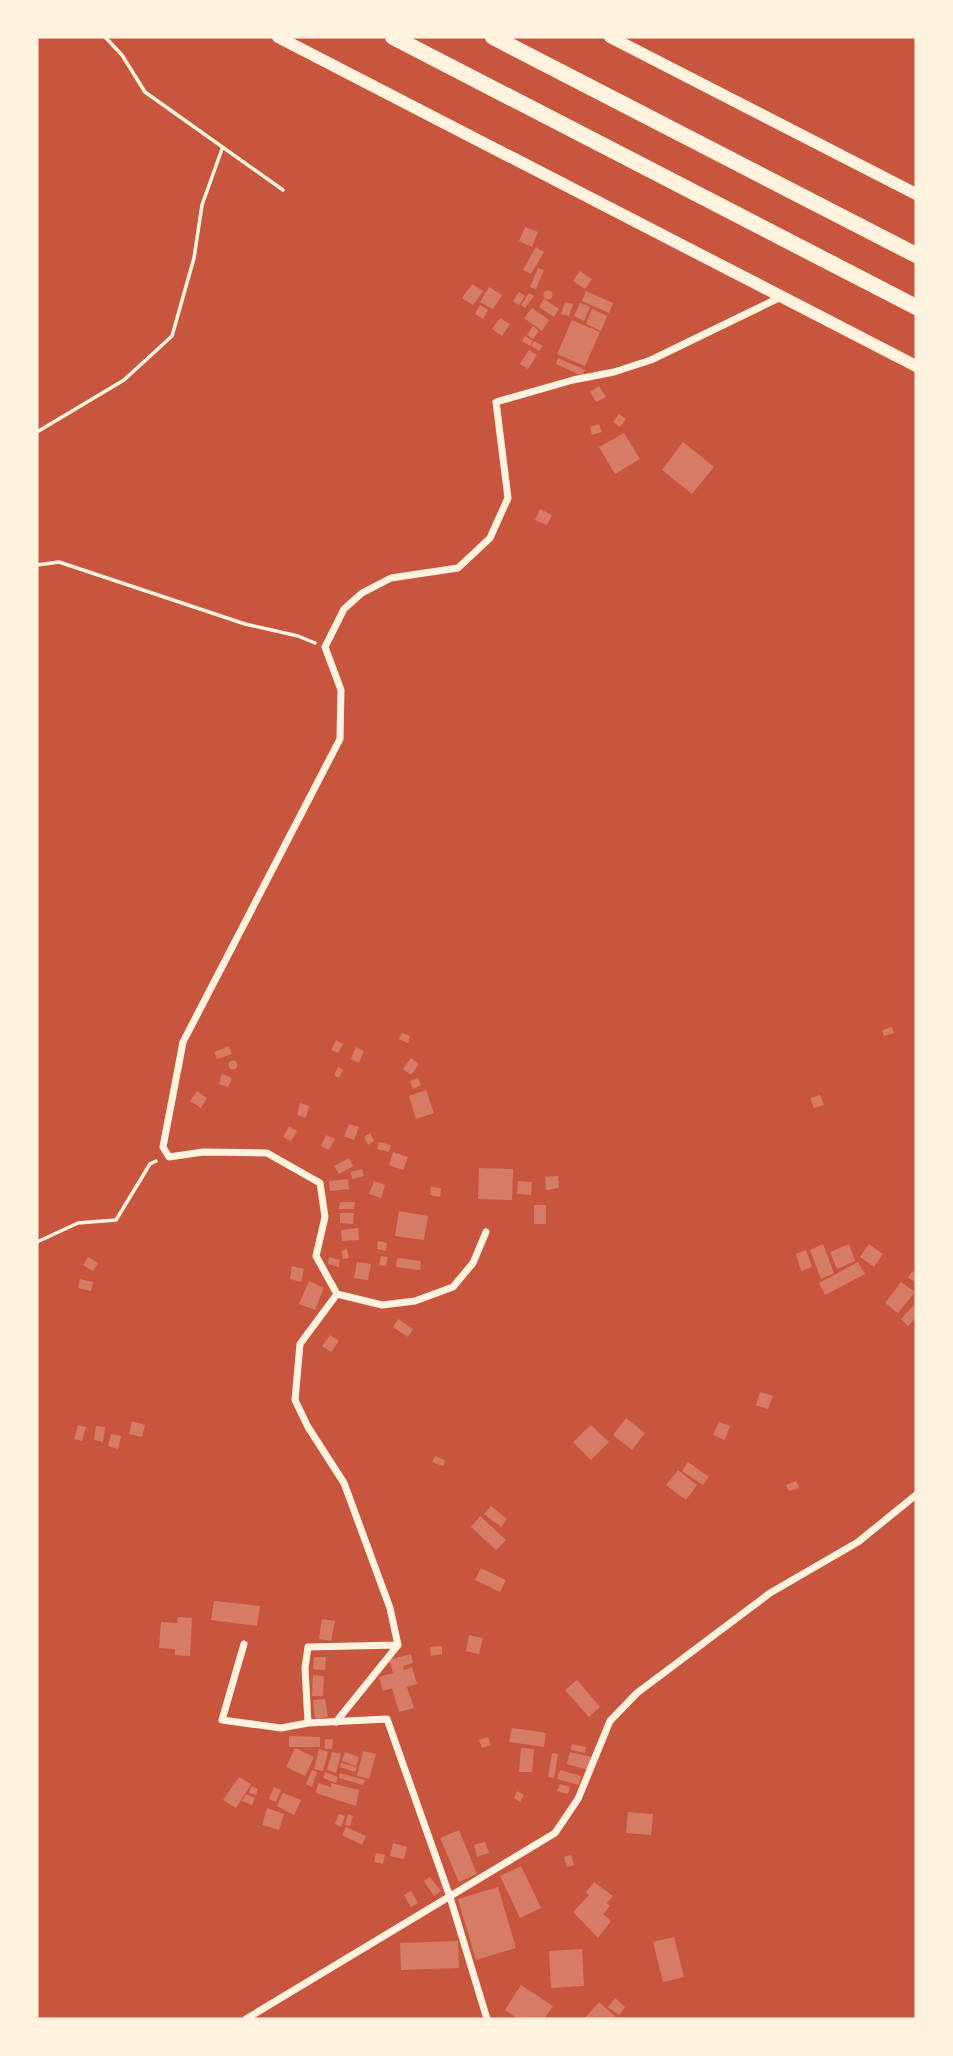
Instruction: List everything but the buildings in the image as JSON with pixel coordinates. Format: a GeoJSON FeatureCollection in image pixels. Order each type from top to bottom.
{"type":"FeatureCollection","features":[{"type":"Feature","properties":{"kind":"highway"},"geometry":{"type":"LineString","coordinates":[[393,37],[916,307]]}},
{"type":"Feature","properties":{"kind":"highway"},"geometry":{"type":"LineString","coordinates":[[493,37],[916,255]]}},
{"type":"Feature","properties":{"kind":"main road"},"geometry":{"type":"LineString","coordinates":[[278,37],[916,366]]}},
{"type":"Feature","properties":{"kind":"main road"},"geometry":{"type":"LineString","coordinates":[[610,37],[916,194]]}},
{"type":"Feature","properties":{"kind":"street"},"geometry":{"type":"LineString","coordinates":[[486,1231],[474,1263],[453,1287],[415,1301],[382,1305],[337,1294],[316,1256],[325,1217],[320,1183],[267,1153],[203,1152],[169,1157],[163,1147],[183,1042],[340,740],[341,690],[326,647],[344,609],[362,593],[391,578],[458,568],[490,538],[508,498],[496,402],[650,360],[781,297]]}},
{"type":"Feature","properties":{"kind":"street"},"geometry":{"type":"LineString","coordinates":[[337,1294],[300,1343],[295,1400],[308,1427],[344,1483],[390,1608],[398,1645]]}},
{"type":"Feature","properties":{"kind":"street"},"geometry":{"type":"LineString","coordinates":[[246,2019],[555,1833],[578,1799],[610,1721],[637,1693],[770,1593],[858,1542],[916,1495]]}},
{"type":"Feature","properties":{"kind":"street"},"geometry":{"type":"LineString","coordinates":[[244,1644],[222,1720],[281,1728],[308,1723],[387,1719],[450,1897],[487,2019]]}},
{"type":"Feature","properties":{"kind":"street"},"geometry":{"type":"LineString","coordinates":[[336,1722],[398,1645]]}},
{"type":"Feature","properties":{"kind":"street"},"geometry":{"type":"LineString","coordinates":[[308,1723],[305,1668],[308,1647],[398,1645]]}},
{"type":"Feature","properties":{"kind":"path"},"geometry":{"type":"LineString","coordinates":[[105,37],[122,55],[145,92],[283,190]]}},
{"type":"Feature","properties":{"kind":"path"},"geometry":{"type":"LineString","coordinates":[[37,432],[124,380],[172,336],[194,258],[202,205],[222,149]]}},
{"type":"Feature","properties":{"kind":"path"},"geometry":{"type":"LineString","coordinates":[[37,565],[59,562],[211,614],[299,636],[326,647]]}},
{"type":"Feature","properties":{"kind":"path"},"geometry":{"type":"LineString","coordinates":[[37,1242],[78,1223],[116,1220],[150,1164],[157,1161]]}}]}
